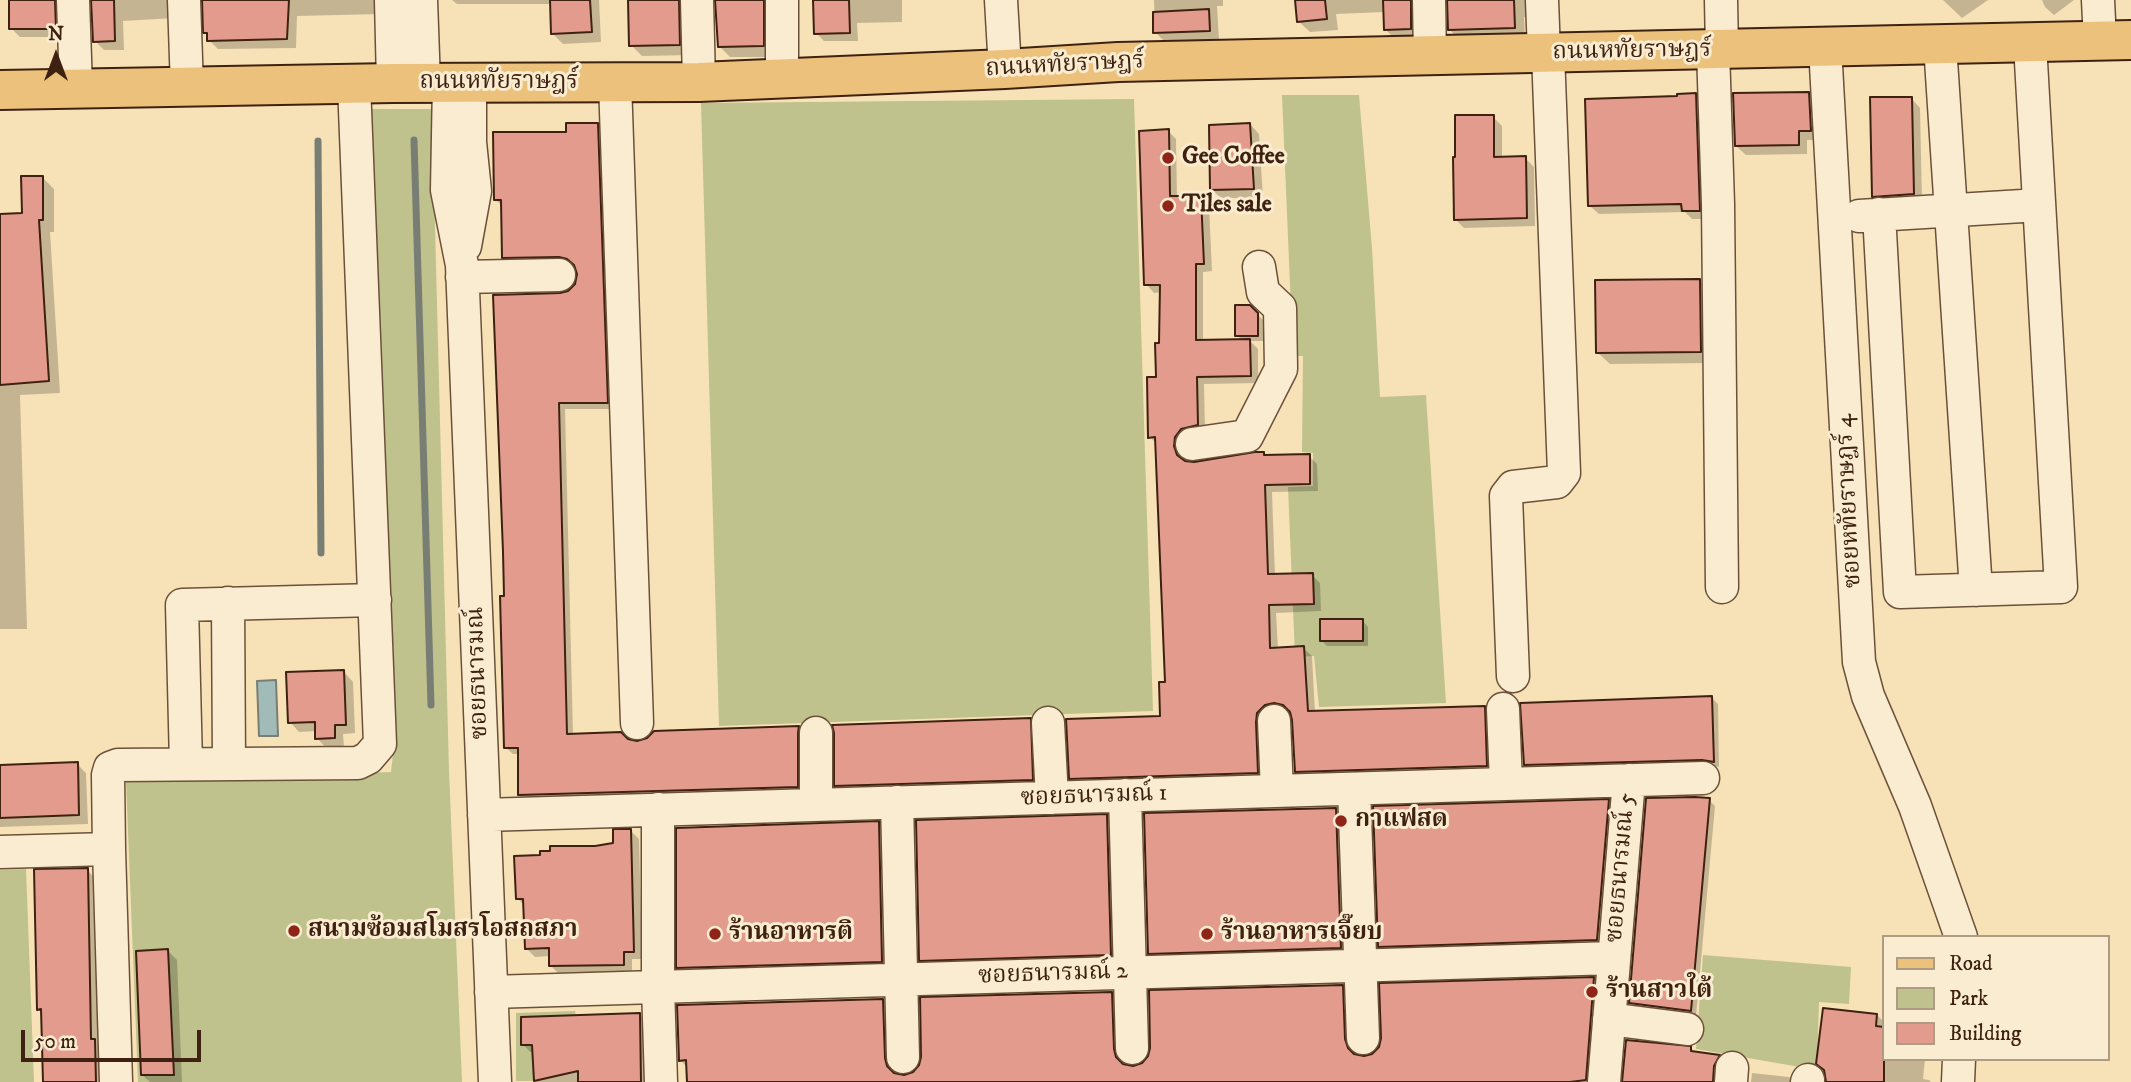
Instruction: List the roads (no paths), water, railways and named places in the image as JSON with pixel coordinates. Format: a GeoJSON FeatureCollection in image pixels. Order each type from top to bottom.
{"type":"FeatureCollection","features":[{"type":"Feature","properties":{"kind":"main road","name":"ถนนหทัยราษฎร์"},"geometry":{"type":"LineString","coordinates":[[0,90],[699,82],[1118,62],[2115,41]]}},
{"type":"Feature","properties":{"kind":"street"},"geometry":{"type":"LineString","coordinates":[[73,0],[76,88]]}},
{"type":"Feature","properties":{"kind":"street"},"geometry":{"type":"LineString","coordinates":[[184,0],[187,88]]}},
{"type":"Feature","properties":{"kind":"street"},"geometry":{"type":"LineString","coordinates":[[391,0],[434,83]]}},
{"type":"Feature","properties":{"kind":"street"},"geometry":{"type":"LineString","coordinates":[[421,0],[434,83]]}},
{"type":"Feature","properties":{"kind":"street"},"geometry":{"type":"LineString","coordinates":[[697,0],[699,82]]}},
{"type":"Feature","properties":{"kind":"street"},"geometry":{"type":"LineString","coordinates":[[782,0],[782,79]]}},
{"type":"Feature","properties":{"kind":"street"},"geometry":{"type":"LineString","coordinates":[[1001,0],[1005,69]]}},
{"type":"Feature","properties":{"kind":"street"},"geometry":{"type":"LineString","coordinates":[[1429,0],[1430,56]]}},
{"type":"Feature","properties":{"kind":"street"},"geometry":{"type":"LineString","coordinates":[[1513,676],[1506,496],[1513,487],[1557,482],[1564,473],[1542,0]]}},
{"type":"Feature","properties":{"kind":"street"},"geometry":{"type":"LineString","coordinates":[[1721,0],[1718,50],[1718,204],[1722,587]]}},
{"type":"Feature","properties":{"kind":"street"},"geometry":{"type":"LineString","coordinates":[[2098,0],[2115,41]]}},
{"type":"Feature","properties":{"kind":"street"},"geometry":{"type":"LineString","coordinates":[[1879,214],[1900,592],[2062,587],[2030,44]]}},
{"type":"Feature","properties":{"kind":"street"},"geometry":{"type":"LineString","coordinates":[[1940,45],[1976,590]]}},
{"type":"Feature","properties":{"kind":"street","name":"ซอยหทัยราษฎร์ 4"},"geometry":{"type":"LineString","coordinates":[[1825,47],[1859,662],[1868,696],[1915,806],[1960,935]]}},
{"type":"Feature","properties":{"kind":"street"},"geometry":{"type":"LineString","coordinates":[[615,82],[637,723]]}},
{"type":"Feature","properties":{"kind":"street","name":"ซอยธนารมณ์"},"geometry":{"type":"LineString","coordinates":[[434,83],[447,190],[462,271],[495,1082]]}},
{"type":"Feature","properties":{"kind":"street"},"geometry":{"type":"LineString","coordinates":[[116,1082],[109,849],[110,768],[118,765],[358,763],[368,758],[380,744],[355,84]]}},
{"type":"Feature","properties":{"kind":"street"},"geometry":{"type":"LineString","coordinates":[[1835,217],[2039,205]]}},
{"type":"Feature","properties":{"kind":"street"},"geometry":{"type":"LineString","coordinates":[[1192,444],[1247,436],[1280,369],[1280,308],[1263,292],[1259,267]]}},
{"type":"Feature","properties":{"kind":"street"},"geometry":{"type":"LineString","coordinates":[[462,271],[559,275]]}},
{"type":"Feature","properties":{"kind":"street"},"geometry":{"type":"LineString","coordinates":[[186,764],[182,605],[375,600]]}},
{"type":"Feature","properties":{"kind":"street"},"geometry":{"type":"LineString","coordinates":[[228,603],[229,764]]}},
{"type":"Feature","properties":{"kind":"street"},"geometry":{"type":"LineString","coordinates":[[1503,709],[1506,784]]}},
{"type":"Feature","properties":{"kind":"street"},"geometry":{"type":"LineString","coordinates":[[1273,721],[1277,791]]}},
{"type":"Feature","properties":{"kind":"street"},"geometry":{"type":"LineString","coordinates":[[1048,723],[1052,798]]}},
{"type":"Feature","properties":{"kind":"street"},"geometry":{"type":"LineString","coordinates":[[816,733],[816,805]]}},
{"type":"Feature","properties":{"kind":"street","name":"ซอยธนารมณ์ 1"},"geometry":{"type":"LineString","coordinates":[[484,815],[1703,778]]}},
{"type":"Feature","properties":{"kind":"street","name":"ซอยธนารมณ์ 5"},"geometry":{"type":"LineString","coordinates":[[1604,1082],[1629,780]]}},
{"type":"Feature","properties":{"kind":"street"},"geometry":{"type":"LineString","coordinates":[[1354,789],[1363,1038]]}},
{"type":"Feature","properties":{"kind":"street"},"geometry":{"type":"LineString","coordinates":[[1125,796],[1132,1048]]}},
{"type":"Feature","properties":{"kind":"street"},"geometry":{"type":"LineString","coordinates":[[897,802],[903,1057]]}},
{"type":"Feature","properties":{"kind":"street"},"geometry":{"type":"LineString","coordinates":[[658,809],[661,1082]]}},
{"type":"Feature","properties":{"kind":"street"},"geometry":{"type":"LineString","coordinates":[[0,852],[109,849]]}},
{"type":"Feature","properties":{"kind":"street","name":"ซอยธนารมณ์ 2"},"geometry":{"type":"LineString","coordinates":[[491,992],[1614,958]]}},
{"type":"Feature","properties":{"kind":"street"},"geometry":{"type":"LineString","coordinates":[[1609,1019],[1687,1029]]}},
{"type":"Feature","properties":{"kind":"street"},"geometry":{"type":"LineString","coordinates":[[1958,1082],[1959,1061]]}},
{"type":"Feature","properties":{"kind":"water"},"geometry":{"type":"Polygon","coordinates":[[[276,680],[278,736],[259,736],[257,681],[276,680]]]}},
{"type":"Feature","properties":{"kind":"waterway"},"geometry":{"type":"LineString","coordinates":[[414,140],[431,705]]}},
{"type":"Feature","properties":{"kind":"waterway"},"geometry":{"type":"LineString","coordinates":[[318,141],[321,553]]}},
{"type":"Feature","properties":{"kind":"place","name":"Gee Coffee"},"geometry":{"type":"Point","coordinates":[1168,158]}},
{"type":"Feature","properties":{"kind":"place","name":"Tiles sale"},"geometry":{"type":"Point","coordinates":[1168,206]}},
{"type":"Feature","properties":{"kind":"place","name":"กาแฟสด"},"geometry":{"type":"Point","coordinates":[1341,821]}},
{"type":"Feature","properties":{"kind":"place","name":"สนามซ้อมสโมสรโอสถสภา"},"geometry":{"type":"Point","coordinates":[294,931]}},
{"type":"Feature","properties":{"kind":"place","name":"ร้านอาหารติ"},"geometry":{"type":"Point","coordinates":[715,934]}},
{"type":"Feature","properties":{"kind":"place","name":"ร้านอาหารเจี๊ยบ"},"geometry":{"type":"Point","coordinates":[1207,934]}},
{"type":"Feature","properties":{"kind":"place","name":"ร้านสาวใต้"},"geometry":{"type":"Point","coordinates":[1592,992]}}]}
